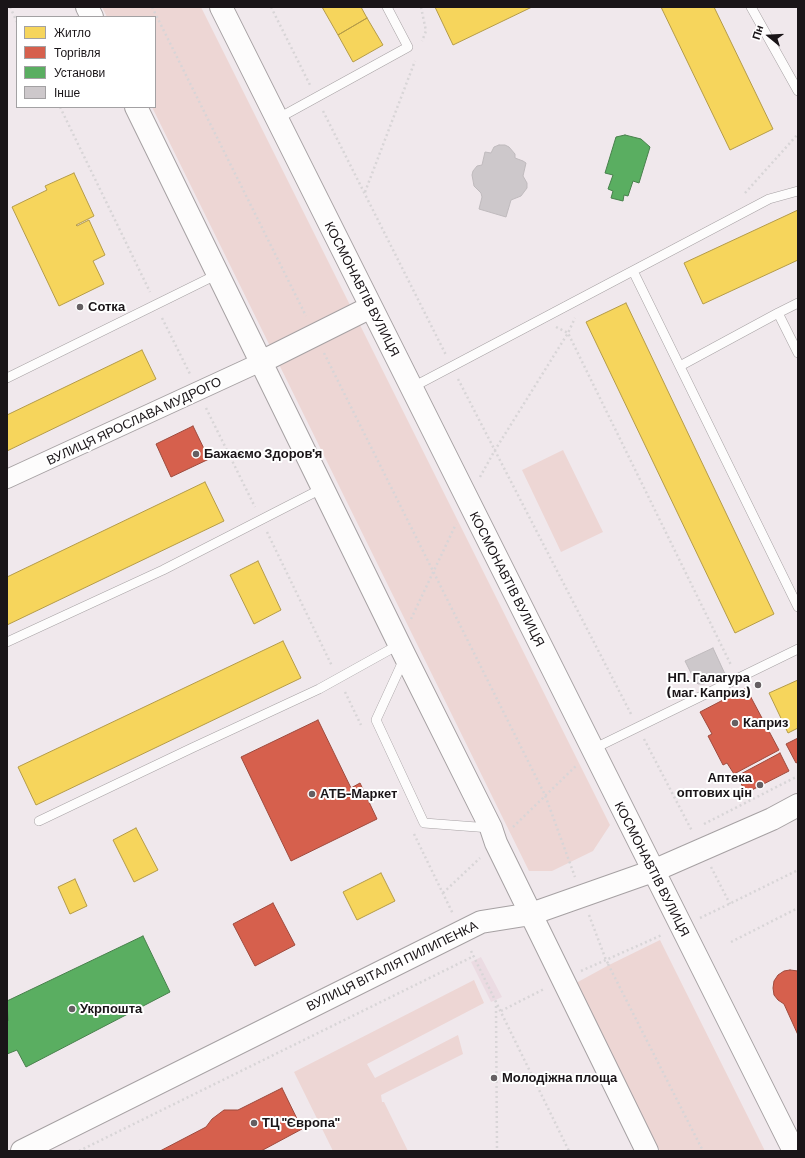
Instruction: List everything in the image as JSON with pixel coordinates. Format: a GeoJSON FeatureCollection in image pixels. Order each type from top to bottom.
{"type":"FeatureCollection","features":[{"type":"Feature","properties":{"kind":"street","name":"КОСМОНАВТІВ ВУЛИЦЯ"},"geometry":{"type":"LineString","coordinates":[[220,7],[794,1151]]}},
{"type":"Feature","properties":{"kind":"street"},"geometry":{"type":"LineString","coordinates":[[136,108],[494,835],[647,1151]]}},
{"type":"Feature","properties":{"kind":"street"},"geometry":{"type":"LineString","coordinates":[[261,362],[371,307]]}},
{"type":"Feature","properties":{"kind":"street","name":"ВУЛИЦЯ ЯРОСЛАВА МУДРОГО"},"geometry":{"type":"LineString","coordinates":[[7,479],[261,362]]}},
{"type":"Feature","properties":{"kind":"street","name":"ВУЛИЦЯ ВІТАЛІЯ ПИЛИПЕНКА"},"geometry":{"type":"LineString","coordinates":[[22,1151],[481,922],[531,914],[654,871],[798,806]]}},
{"type":"Feature","properties":{"kind":"lane"},"geometry":{"type":"LineString","coordinates":[[277,119],[408,47],[387,7]]}},
{"type":"Feature","properties":{"kind":"lane"},"geometry":{"type":"LineString","coordinates":[[751,7],[798,91]]}},
{"type":"Feature","properties":{"kind":"lane"},"geometry":{"type":"LineString","coordinates":[[411,388],[769,199],[798,191]]}},
{"type":"Feature","properties":{"kind":"lane"},"geometry":{"type":"LineString","coordinates":[[632,271],[798,608]]}},
{"type":"Feature","properties":{"kind":"lane"},"geometry":{"type":"LineString","coordinates":[[7,378],[218,274]]}},
{"type":"Feature","properties":{"kind":"lane"},"geometry":{"type":"LineString","coordinates":[[680,366],[798,303]]}},
{"type":"Feature","properties":{"kind":"lane"},"geometry":{"type":"LineString","coordinates":[[778,313],[798,354]]}},
{"type":"Feature","properties":{"kind":"lane"},"geometry":{"type":"LineString","coordinates":[[7,642],[163,570],[323,488]]}},
{"type":"Feature","properties":{"kind":"lane"},"geometry":{"type":"LineString","coordinates":[[593,750],[798,649]]}},
{"type":"Feature","properties":{"kind":"lane"},"geometry":{"type":"LineString","coordinates":[[39,821],[402,650]]}},
{"type":"Feature","properties":{"kind":"lane"},"geometry":{"type":"LineString","coordinates":[[402,650],[376,720],[424,823],[494,835]]}},
{"type":"Feature","properties":{"kind":"path"},"geometry":{"type":"LineString","coordinates":[[10,7],[16,20]]}},
{"type":"Feature","properties":{"kind":"path"},"geometry":{"type":"LineString","coordinates":[[152,7],[545,795],[606,960],[703,1151]]}},
{"type":"Feature","properties":{"kind":"path"},"geometry":{"type":"LineString","coordinates":[[271,7],[451,366],[730,904]]}},
{"type":"Feature","properties":{"kind":"path"},"geometry":{"type":"LineString","coordinates":[[421,7],[426,31],[421,45]]}},
{"type":"Feature","properties":{"kind":"path"},"geometry":{"type":"LineString","coordinates":[[364,193],[415,60]]}},
{"type":"Feature","properties":{"kind":"path"},"geometry":{"type":"LineString","coordinates":[[740,197],[746,193],[798,134]]}},
{"type":"Feature","properties":{"kind":"path"},"geometry":{"type":"LineString","coordinates":[[402,650],[434,572],[468,500],[495,450],[568,333],[575,318],[581,313]]}},
{"type":"Feature","properties":{"kind":"path"},"geometry":{"type":"LineString","coordinates":[[541,319],[568,333],[737,678]]}},
{"type":"Feature","properties":{"kind":"path"},"geometry":{"type":"LineString","coordinates":[[361,726],[364,719]]}},
{"type":"Feature","properties":{"kind":"path"},"geometry":{"type":"LineString","coordinates":[[443,893],[494,835],[545,795],[593,750]]}},
{"type":"Feature","properties":{"kind":"path"},"geometry":{"type":"LineString","coordinates":[[691,830],[798,776]]}},
{"type":"Feature","properties":{"kind":"path"},"geometry":{"type":"LineString","coordinates":[[500,1011],[563,979],[730,904],[798,870]]}},
{"type":"Feature","properties":{"kind":"path"},"geometry":{"type":"LineString","coordinates":[[730,942],[798,908]]}},
{"type":"Feature","properties":{"kind":"path"},"geometry":{"type":"LineString","coordinates":[[452,912],[569,1151]]}},
{"type":"Feature","properties":{"kind":"path"},"geometry":{"type":"LineString","coordinates":[[79,1151],[474,956]]}},
{"type":"Feature","properties":{"kind":"path"},"geometry":{"type":"LineString","coordinates":[[496,1003],[497,1151]]}},
{"type":"Feature","properties":{"kind":"shaded area"},"geometry":{"type":"Polygon","coordinates":[[[102,7],[201,7],[610,825],[593,851],[552,871],[529,871],[152,108],[156,108],[156,16],[106,16],[102,7]]]}},
{"type":"Feature","properties":{"kind":"shaded area"},"geometry":{"type":"Polygon","coordinates":[[[563,450],[603,532],[561,552],[522,470],[563,450]]]}},
{"type":"Feature","properties":{"kind":"shaded area"},"geometry":{"type":"Polygon","coordinates":[[[660,940],[765,1151],[660,1151],[576,983],[660,940]]]}},
{"type":"Feature","properties":{"kind":"shaded area"},"geometry":{"type":"Polygon","coordinates":[[[481,957],[502,997],[491,1002],[471,962],[481,957]]]}},
{"type":"Feature","properties":{"kind":"shaded area"},"geometry":{"type":"Polygon","coordinates":[[[474,980],[484,1003],[367,1064],[375,1078],[458,1035],[463,1054],[381,1095],[382,1102],[384,1102],[408,1151],[333,1151],[294,1072],[474,980]]]}},
{"type":"Feature","properties":{"kind":"building: Житло"},"geometry":{"type":"Polygon","coordinates":[[[322,7],[361,7],[367,18],[338,35],[322,7]]]}},
{"type":"Feature","properties":{"kind":"building: Житло"},"geometry":{"type":"Polygon","coordinates":[[[435,7],[532,7],[453,45],[435,7]]]}},
{"type":"Feature","properties":{"kind":"building: Житло"},"geometry":{"type":"Polygon","coordinates":[[[661,7],[714,7],[773,129],[730,150],[661,7]]]}},
{"type":"Feature","properties":{"kind":"building: Житло"},"geometry":{"type":"Polygon","coordinates":[[[367,18],[383,45],[353,62],[338,35],[367,18]]]}},
{"type":"Feature","properties":{"kind":"building: Житло"},"geometry":{"type":"Polygon","coordinates":[[[74,173],[94,216],[76,225],[77,226],[89,220],[105,255],[93,261],[104,284],[59,306],[12,207],[47,190],[45,186],[74,173]]]}},
{"type":"Feature","properties":{"kind":"building: Житло"},"geometry":{"type":"Polygon","coordinates":[[[798,210],[798,260],[703,304],[684,263],[798,210]]]}},
{"type":"Feature","properties":{"kind":"building: Житло"},"geometry":{"type":"Polygon","coordinates":[[[626,303],[774,614],[735,633],[586,322],[626,303]]]}},
{"type":"Feature","properties":{"kind":"building: Житло"},"geometry":{"type":"Polygon","coordinates":[[[142,350],[156,379],[7,451],[7,415],[142,350]]]}},
{"type":"Feature","properties":{"kind":"building: Житло"},"geometry":{"type":"Polygon","coordinates":[[[205,482],[224,521],[7,625],[7,577],[205,482]]]}},
{"type":"Feature","properties":{"kind":"building: Житло"},"geometry":{"type":"Polygon","coordinates":[[[258,561],[281,610],[254,624],[230,575],[258,561]]]}},
{"type":"Feature","properties":{"kind":"building: Житло"},"geometry":{"type":"Polygon","coordinates":[[[283,641],[301,678],[36,805],[18,767],[283,641]]]}},
{"type":"Feature","properties":{"kind":"building: Житло"},"geometry":{"type":"Polygon","coordinates":[[[798,680],[798,728],[788,733],[769,693],[798,680]]]}},
{"type":"Feature","properties":{"kind":"building: Житло"},"geometry":{"type":"Polygon","coordinates":[[[136,828],[158,870],[134,882],[113,840],[136,828]]]}},
{"type":"Feature","properties":{"kind":"building: Житло"},"geometry":{"type":"Polygon","coordinates":[[[381,873],[395,901],[357,920],[343,892],[381,873]]]}},
{"type":"Feature","properties":{"kind":"building: Житло"},"geometry":{"type":"Polygon","coordinates":[[[75,879],[87,906],[70,914],[58,887],[75,879]]]}},
{"type":"Feature","properties":{"kind":"building: Торгівля"},"geometry":{"type":"Polygon","coordinates":[[[193,426],[209,459],[171,477],[156,444],[193,426]]]}},
{"type":"Feature","properties":{"kind":"building: Торгівля","name":"Каприз"},"geometry":{"type":"Polygon","coordinates":[[[746,688],[779,750],[734,774],[727,763],[723,765],[708,736],[712,734],[700,712],[746,688]]]}},
{"type":"Feature","properties":{"kind":"building: Торгівля","name":"АТБ-Маркет"},"geometry":{"type":"Polygon","coordinates":[[[318,720],[351,788],[360,783],[377,819],[291,861],[241,757],[318,720]]]}},
{"type":"Feature","properties":{"kind":"building: Торгівля"},"geometry":{"type":"Polygon","coordinates":[[[798,738],[798,762],[796,763],[786,744],[798,738]]]}},
{"type":"Feature","properties":{"kind":"building: Торгівля"},"geometry":{"type":"Polygon","coordinates":[[[780,753],[789,771],[746,793],[737,776],[780,753]]]}},
{"type":"Feature","properties":{"kind":"building: Торгівля"},"geometry":{"type":"Polygon","coordinates":[[[273,903],[295,945],[255,966],[233,924],[273,903]]]}},
{"type":"Feature","properties":{"kind":"building: Торгівля"},"geometry":{"type":"Polygon","coordinates":[[[784,971],[798,971],[798,1035],[784,1004],[774,995],[773,988],[774,981],[778,975],[784,971]]]}},
{"type":"Feature","properties":{"kind":"building: Торгівля","name":"ТЦ \"Європа\""},"geometry":{"type":"Polygon","coordinates":[[[282,1088],[302,1129],[261,1151],[160,1151],[206,1127],[212,1119],[224,1110],[238,1110],[282,1088]]]}},
{"type":"Feature","properties":{"kind":"building: Установи"},"geometry":{"type":"Polygon","coordinates":[[[625,135],[641,139],[650,147],[639,183],[633,181],[628,196],[624,195],[623,201],[611,198],[613,191],[608,189],[613,175],[605,173],[616,137],[625,135]]]}},
{"type":"Feature","properties":{"kind":"building: Установи","name":"Укрпошта"},"geometry":{"type":"Polygon","coordinates":[[[143,936],[170,992],[26,1067],[17,1050],[7,1054],[7,1001],[143,936]]]}},
{"type":"Feature","properties":{"kind":"building: Інше"},"geometry":{"type":"Polygon","coordinates":[[[499,145],[509,147],[515,154],[515,158],[526,163],[523,176],[527,183],[527,188],[521,196],[511,200],[506,217],[479,209],[482,197],[481,193],[474,186],[472,175],[477,166],[482,165],[485,152],[491,153],[494,147],[499,145]]]}},
{"type":"Feature","properties":{"kind":"building: Інше"},"geometry":{"type":"Polygon","coordinates":[[[713,648],[725,674],[704,684],[698,684],[685,661],[713,648]]]}},
{"type":"Feature","properties":{"kind":"place","name":"Сотка"},"geometry":{"type":"Point","coordinates":[80,307]}},
{"type":"Feature","properties":{"kind":"place","name":"Бажаємо Здоров'я"},"geometry":{"type":"Point","coordinates":[196,454]}},
{"type":"Feature","properties":{"kind":"place","name":"НП. Галагура (маг. Каприз)"},"geometry":{"type":"Point","coordinates":[758,685]}},
{"type":"Feature","properties":{"kind":"place","name":"Каприз"},"geometry":{"type":"Point","coordinates":[735,723]}},
{"type":"Feature","properties":{"kind":"place","name":"Аптека оптових цін"},"geometry":{"type":"Point","coordinates":[760,785]}},
{"type":"Feature","properties":{"kind":"place","name":"АТБ-Маркет"},"geometry":{"type":"Point","coordinates":[312,794]}},
{"type":"Feature","properties":{"kind":"place","name":"Укрпошта"},"geometry":{"type":"Point","coordinates":[72,1009]}},
{"type":"Feature","properties":{"kind":"place","name":"Молодіжна площа"},"geometry":{"type":"Point","coordinates":[494,1078]}},
{"type":"Feature","properties":{"kind":"place","name":"ТЦ \"Європа\""},"geometry":{"type":"Point","coordinates":[254,1123]}}]}
